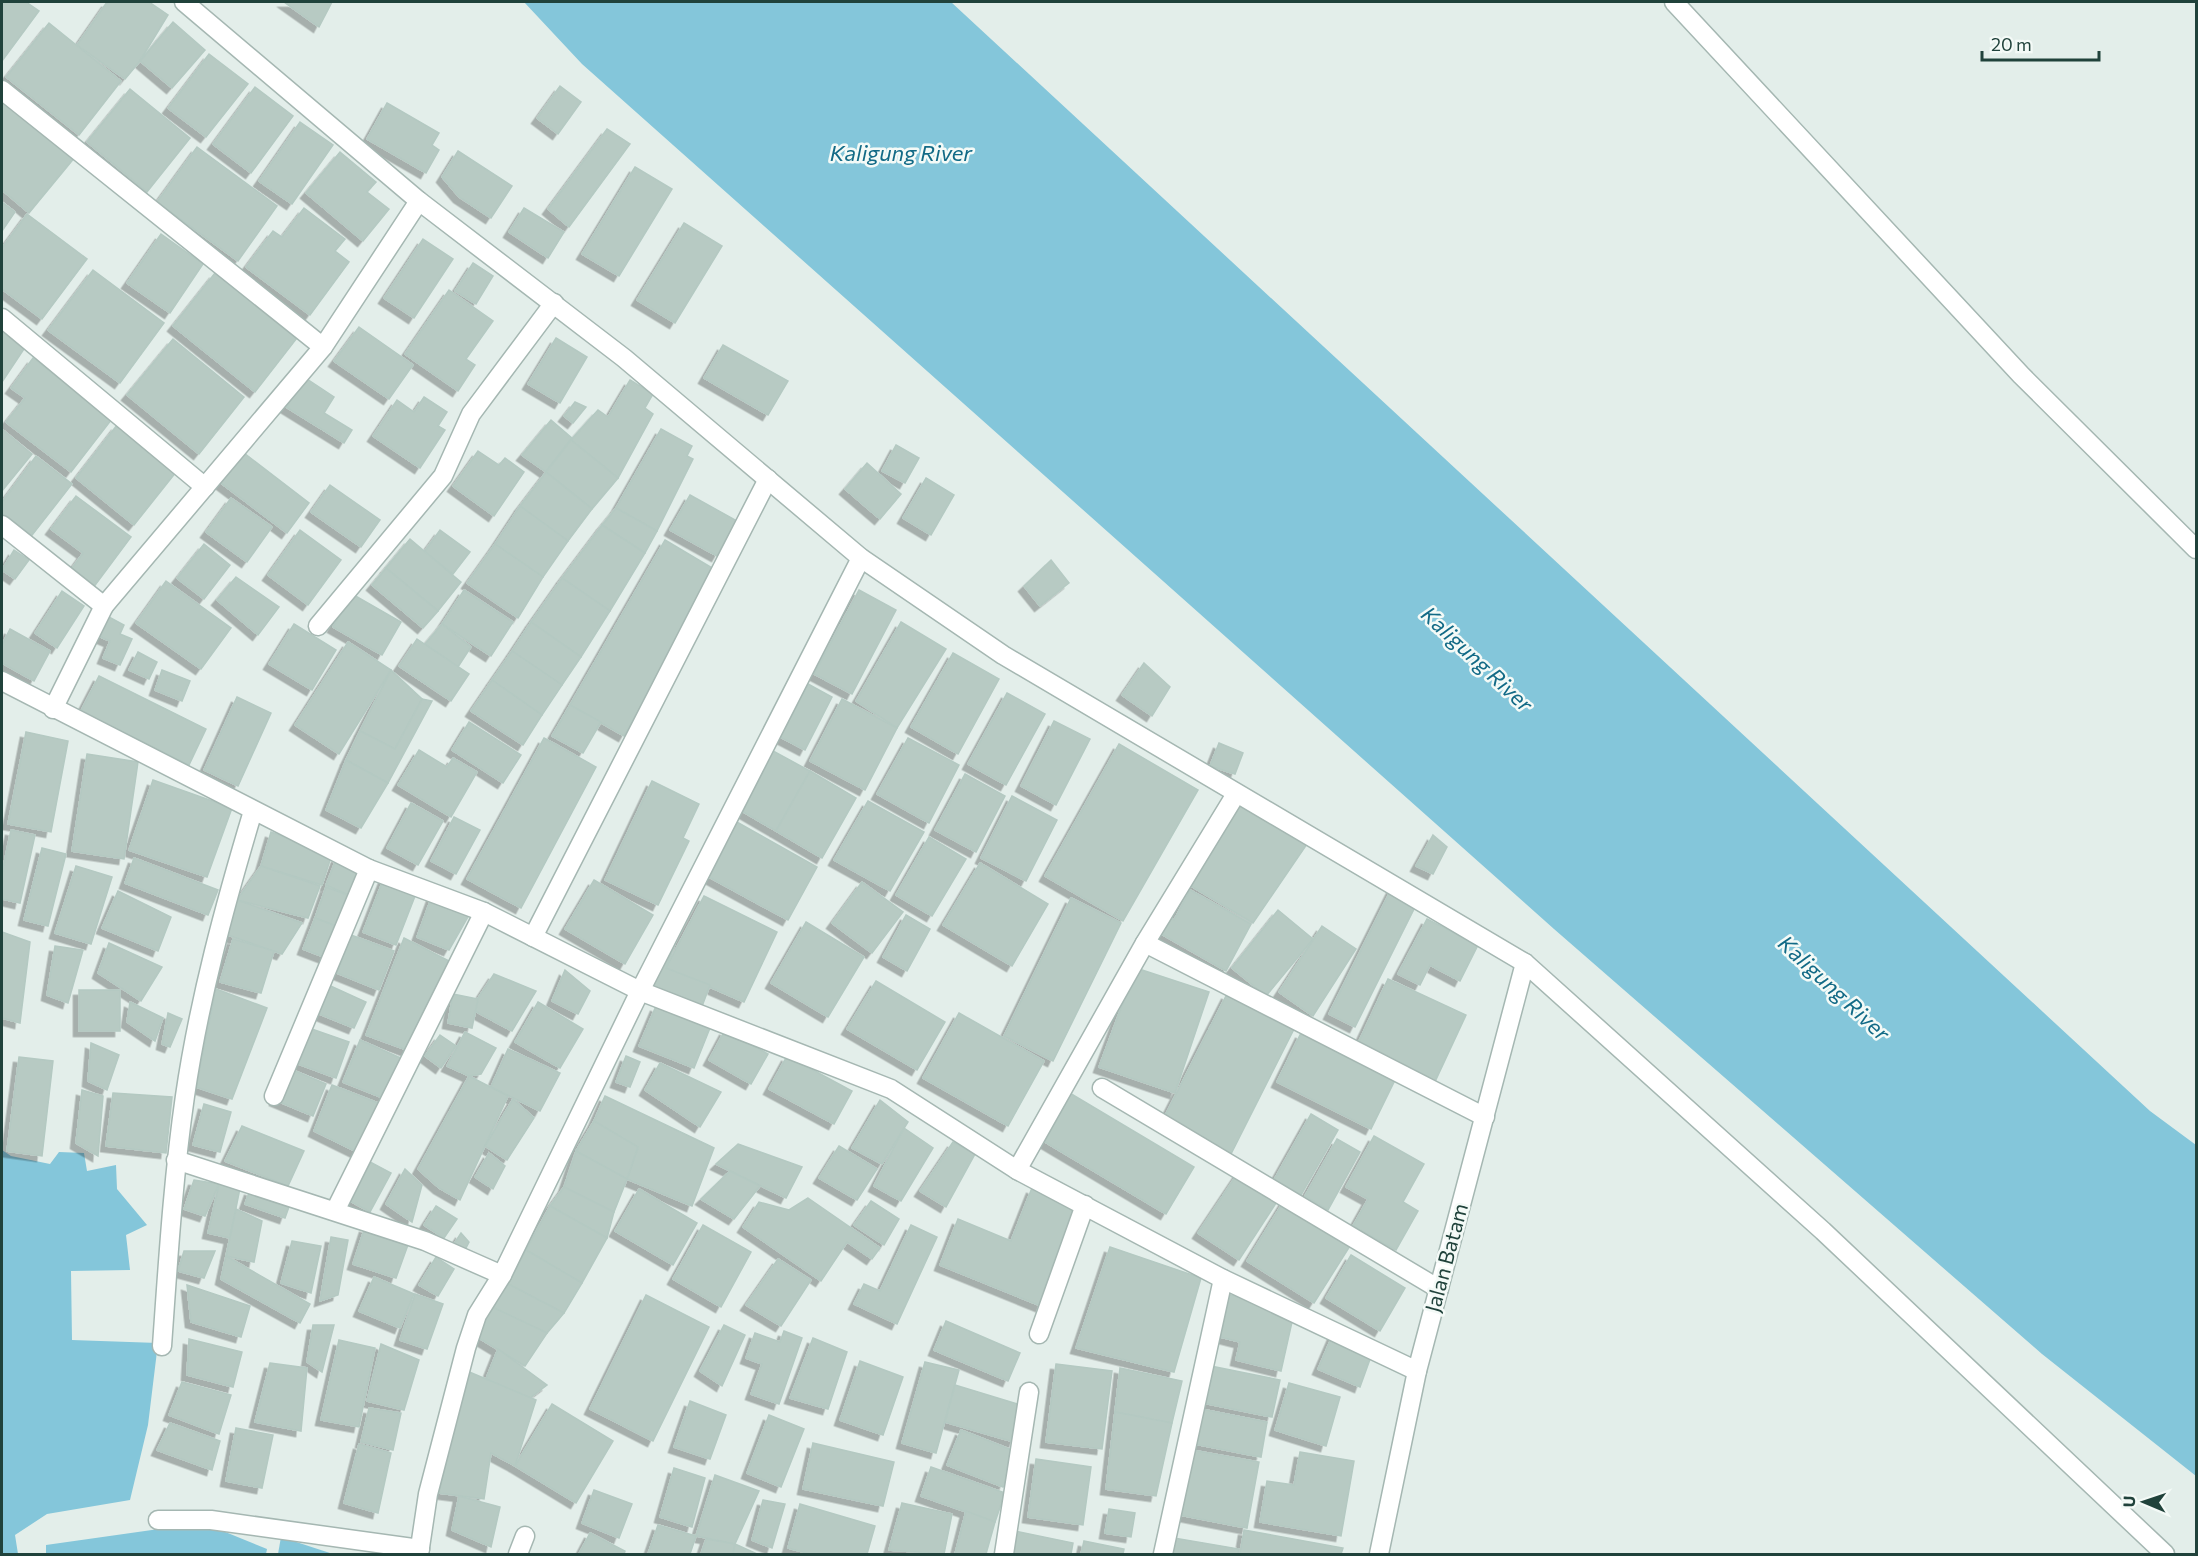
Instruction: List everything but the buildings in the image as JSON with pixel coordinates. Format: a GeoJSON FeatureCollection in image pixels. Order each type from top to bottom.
{"type":"FeatureCollection","features":[{"type":"Feature","properties":{"kind":"street"},"geometry":{"type":"LineString","coordinates":[[184,2],[419,201],[624,358],[861,558],[1003,655],[1524,963],[1823,1231],[2165,1554]]}},
{"type":"Feature","properties":{"kind":"street"},"geometry":{"type":"LineString","coordinates":[[1674,2],[2021,375],[2196,549]]}},
{"type":"Feature","properties":{"kind":"street"},"geometry":{"type":"LineString","coordinates":[[2,90],[323,347]]}},
{"type":"Feature","properties":{"kind":"street"},"geometry":{"type":"LineString","coordinates":[[53,709],[104,606],[323,347],[419,201]]}},
{"type":"Feature","properties":{"kind":"street"},"geometry":{"type":"LineString","coordinates":[[318,626],[443,476],[471,414],[554,303]]}},
{"type":"Feature","properties":{"kind":"street"},"geometry":{"type":"LineString","coordinates":[[2,318],[205,487]]}},
{"type":"Feature","properties":{"kind":"street"},"geometry":{"type":"LineString","coordinates":[[533,937],[768,479]]}},
{"type":"Feature","properties":{"kind":"street"},"geometry":{"type":"LineString","coordinates":[[2,525],[104,606]]}},
{"type":"Feature","properties":{"kind":"street"},"geometry":{"type":"LineString","coordinates":[[158,1520],[211,1520],[419,1552],[428,1494],[466,1348],[477,1315],[502,1275],[640,991],[861,558]]}},
{"type":"Feature","properties":{"kind":"street"},"geometry":{"type":"LineString","coordinates":[[2,681],[253,812],[369,869],[484,912],[640,991],[891,1089],[1017,1170],[1223,1279],[1417,1371]]}},
{"type":"Feature","properties":{"kind":"street"},"geometry":{"type":"LineString","coordinates":[[1017,1170],[1145,943],[1236,794]]}},
{"type":"Feature","properties":{"kind":"street"},"geometry":{"type":"LineString","coordinates":[[162,1346],[177,1160],[185,1092],[223,910],[253,812]]}},
{"type":"Feature","properties":{"kind":"street"},"geometry":{"type":"LineString","coordinates":[[274,1096],[369,869]]}},
{"type":"Feature","properties":{"kind":"street"},"geometry":{"type":"LineString","coordinates":[[335,1211],[484,912]]}},
{"type":"Feature","properties":{"kind":"street"},"geometry":{"type":"LineString","coordinates":[[1145,943],[1485,1117]]}},
{"type":"Feature","properties":{"kind":"street","name":"Jalan Batam"},"geometry":{"type":"LineString","coordinates":[[1379,1554],[1417,1371],[1524,963]]}},
{"type":"Feature","properties":{"kind":"street"},"geometry":{"type":"LineString","coordinates":[[1102,1088],[1439,1289]]}},
{"type":"Feature","properties":{"kind":"street"},"geometry":{"type":"LineString","coordinates":[[177,1160],[425,1241],[502,1275]]}},
{"type":"Feature","properties":{"kind":"street"},"geometry":{"type":"LineString","coordinates":[[1039,1334],[1085,1205]]}},
{"type":"Feature","properties":{"kind":"street"},"geometry":{"type":"LineString","coordinates":[[1163,1554],[1223,1279]]}},
{"type":"Feature","properties":{"kind":"street"},"geometry":{"type":"LineString","coordinates":[[1004,1554],[1029,1392]]}},
{"type":"Feature","properties":{"kind":"street"},"geometry":{"type":"LineString","coordinates":[[519,1554],[525,1536]]}},
{"type":"Feature","properties":{"kind":"water","name":"Kaligung River"},"geometry":{"type":"Polygon","coordinates":[[[524,2],[951,2],[2150,1111],[2196,1145],[2196,1476],[2042,1354],[1554,929],[582,64],[524,2]]]}},
{"type":"Feature","properties":{"kind":"water"},"geometry":{"type":"Polygon","coordinates":[[[2,1150],[11,1156],[50,1164],[59,1152],[84,1153],[87,1171],[116,1165],[117,1189],[147,1225],[126,1235],[130,1270],[71,1271],[72,1340],[158,1343],[148,1425],[130,1500],[47,1514],[15,1535],[18,1554],[2,1554],[2,1150]]]}},
{"type":"Feature","properties":{"kind":"water"},"geometry":{"type":"Polygon","coordinates":[[[213,1527],[267,1549],[266,1554],[46,1554],[46,1545],[159,1529],[213,1527]]]}},
{"type":"Feature","properties":{"kind":"water"},"geometry":{"type":"Polygon","coordinates":[[[281,1537],[333,1554],[278,1554],[281,1537]]]}}]}
